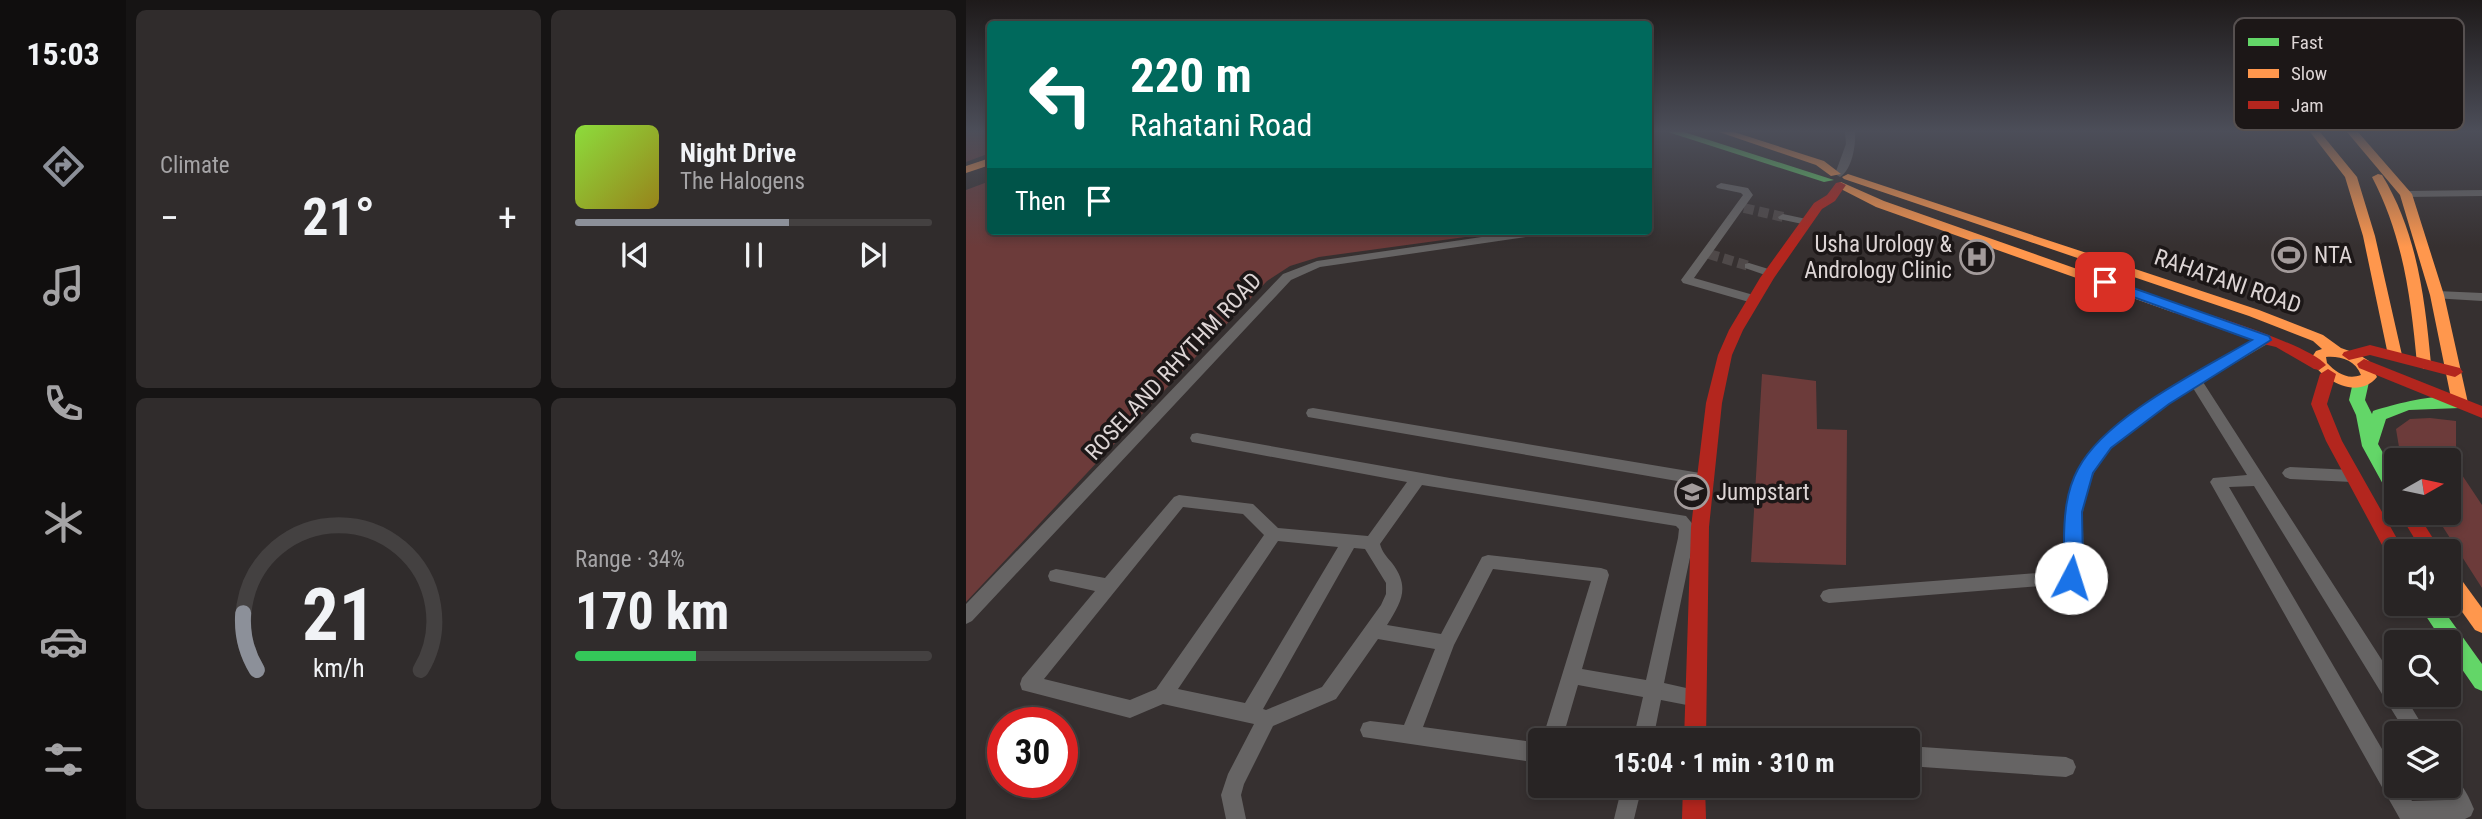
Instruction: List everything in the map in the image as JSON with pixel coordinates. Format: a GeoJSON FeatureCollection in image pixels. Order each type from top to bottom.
{"type":"FeatureCollection","features":[{"type":"Feature","properties":{"kind":"street"},"geometry":{"type":"LineString","coordinates":[[1809,170],[1840,179]]}},
{"type":"Feature","properties":{"kind":"street"},"geometry":{"type":"LineString","coordinates":[[1829,170],[1840,179]]}},
{"type":"Feature","properties":{"kind":"street"},"geometry":{"type":"LineString","coordinates":[[1695,728],[1700,527],[1714,403],[1725,355],[1754,299],[1818,206],[1831,198],[1843,170]]}},
{"type":"Feature","properties":{"kind":"street"},"geometry":{"type":"LineString","coordinates":[[2346,170],[2351,177],[2369,236],[2395,355]]}},
{"type":"Feature","properties":{"kind":"street"},"geometry":{"type":"LineString","coordinates":[[2372,170],[2394,201],[2418,307],[2424,364]]}},
{"type":"Feature","properties":{"kind":"street"},"geometry":{"type":"LineString","coordinates":[[2384,170],[2406,196],[2437,295],[2460,403]]}},
{"type":"Feature","properties":{"kind":"street"},"geometry":{"type":"LineString","coordinates":[[966,178],[987,171]]}},
{"type":"Feature","properties":{"kind":"street"},"geometry":{"type":"LineString","coordinates":[[966,185],[987,177]]}},
{"type":"Feature","properties":{"kind":"street","name":"RAHATANI ROAD"},"geometry":{"type":"LineString","coordinates":[[1840,179],[1880,204],[2264,340],[2280,343],[2342,380],[2363,376]]}},
{"type":"Feature","properties":{"kind":"street","name":"RAHATANI ROAD"},"geometry":{"type":"LineString","coordinates":[[1840,179],[2254,313],[2318,338],[2342,353],[2363,376]]}},
{"type":"Feature","properties":{"kind":"street"},"geometry":{"type":"LineString","coordinates":[[1721,186],[1746,192],[1748,195],[1742,208],[1688,278],[1689,282],[1754,299]]}},
{"type":"Feature","properties":{"kind":"street"},"geometry":{"type":"LineString","coordinates":[[2406,196],[2482,195]]}},
{"type":"Feature","properties":{"kind":"street"},"geometry":{"type":"LineString","coordinates":[[1783,217],[1807,222]]}},
{"type":"Feature","properties":{"kind":"street","name":"ROSELAND RHYTHM ROAD"},"geometry":{"type":"LineString","coordinates":[[966,617],[1287,277],[1317,264],[1518,235]]}},
{"type":"Feature","properties":{"kind":"street"},"geometry":{"type":"LineString","coordinates":[[1749,266],[1771,273]]}},
{"type":"Feature","properties":{"kind":"street"},"geometry":{"type":"LineString","coordinates":[[2437,295],[2482,297]]}},
{"type":"Feature","properties":{"kind":"street"},"geometry":{"type":"LineString","coordinates":[[1829,596],[2071,578],[2074,564],[2073,512],[2085,471],[2105,444],[2163,400],[2264,340]]}},
{"type":"Feature","properties":{"kind":"street"},"geometry":{"type":"LineString","coordinates":[[2388,539],[2352,476],[2319,404],[2323,369],[2319,355],[2370,350],[2455,372]]}},
{"type":"Feature","properties":{"kind":"street"},"geometry":{"type":"LineString","coordinates":[[2384,471],[2370,446],[2364,415],[2357,400],[2363,376],[2460,403],[2482,412]]}},
{"type":"Feature","properties":{"kind":"street"},"geometry":{"type":"LineString","coordinates":[[2196,381],[2409,721]]}},
{"type":"Feature","properties":{"kind":"street"},"geometry":{"type":"LineString","coordinates":[[2370,446],[2379,415],[2407,405],[2460,403]]}},
{"type":"Feature","properties":{"kind":"street"},"geometry":{"type":"LineString","coordinates":[[1313,413],[1706,480]]}},
{"type":"Feature","properties":{"kind":"street"},"geometry":{"type":"LineString","coordinates":[[1197,438],[1418,479],[1680,520],[1687,527],[1686,538],[1646,728]]}},
{"type":"Feature","properties":{"kind":"street"},"geometry":{"type":"LineString","coordinates":[[2290,473],[2352,476]]}},
{"type":"Feature","properties":{"kind":"street"},"geometry":{"type":"LineString","coordinates":[[1163,695],[1258,716],[1329,693],[1374,630],[1395,589],[1394,582],[1372,550],[1372,543],[1418,479]]}},
{"type":"Feature","properties":{"kind":"street"},"geometry":{"type":"LineString","coordinates":[[2257,480],[2218,482],[2384,772]]}},
{"type":"Feature","properties":{"kind":"street"},"geometry":{"type":"LineString","coordinates":[[1274,534],[1163,695],[1130,709],[1029,684],[1180,501],[1247,508],[1274,534],[1372,543]]}},
{"type":"Feature","properties":{"kind":"street"},"geometry":{"type":"LineString","coordinates":[[1236,819],[1231,795],[1258,716],[1350,541]]}},
{"type":"Feature","properties":{"kind":"street"},"geometry":{"type":"LineString","coordinates":[[1410,735],[1446,643],[1488,562],[1601,575],[1556,728]]}},
{"type":"Feature","properties":{"kind":"street"},"geometry":{"type":"LineString","coordinates":[[1056,576],[1108,586]]}},
{"type":"Feature","properties":{"kind":"street"},"geometry":{"type":"LineString","coordinates":[[2461,595],[2482,624]]}},
{"type":"Feature","properties":{"kind":"street"},"geometry":{"type":"LineString","coordinates":[[2436,616],[2482,681]]}},
{"type":"Feature","properties":{"kind":"street"},"geometry":{"type":"LineString","coordinates":[[1374,630],[1446,643]]}},
{"type":"Feature","properties":{"kind":"street"},"geometry":{"type":"LineString","coordinates":[[1573,676],[1696,698]]}},
{"type":"Feature","properties":{"kind":"street"},"geometry":{"type":"LineString","coordinates":[[1370,730],[1528,752]]}},
{"type":"Feature","properties":{"kind":"street"},"geometry":{"type":"LineString","coordinates":[[1920,757],[2066,767]]}},
{"type":"Feature","properties":{"kind":"street"},"geometry":{"type":"LineString","coordinates":[[1624,819],[1629,798]]}},
{"type":"Feature","properties":{"kind":"street"},"geometry":{"type":"LineString","coordinates":[[1694,798],[1694,819]]}},
{"type":"Feature","properties":{"kind":"street"},"geometry":{"type":"LineString","coordinates":[[2399,798],[2407,812],[2463,809],[2456,798]]}},
{"type":"Feature","properties":{"kind":"shaded area"},"geometry":{"type":"Polygon","coordinates":[[[987,182],[987,235],[1480,235],[1319,257],[1290,266],[1267,281],[966,602],[966,190],[987,182]]]}},
{"type":"Feature","properties":{"kind":"shaded area"},"geometry":{"type":"Polygon","coordinates":[[[1762,374],[1816,381],[1817,429],[1847,430],[1846,565],[1751,562],[1762,374]]]}},
{"type":"Feature","properties":{"kind":"shaded area"},"geometry":{"type":"Polygon","coordinates":[[[2410,419],[2456,421],[2456,448],[2400,448],[2396,429],[2410,419]]]}},
{"type":"Feature","properties":{"kind":"shaded area"},"geometry":{"type":"Polygon","coordinates":[[[2461,474],[2482,505],[2482,588],[2461,555],[2461,539],[2451,539],[2442,525],[2461,525],[2461,474]]]}},
{"type":"Feature","properties":{"kind":"tunnel"},"geometry":{"type":"LineString","coordinates":[[1744,208],[1783,217]]}},
{"type":"Feature","properties":{"kind":"tunnel"},"geometry":{"type":"LineString","coordinates":[[1709,254],[1749,266]]}},
{"type":"Feature","properties":{"kind":"traffic: fast"},"geometry":{"type":"LineString","coordinates":[[1796,170],[1828,180]]}},
{"type":"Feature","properties":{"kind":"traffic: fast"},"geometry":{"type":"LineString","coordinates":[[2361,382],[2357,400],[2364,415],[2370,446],[2384,471]]}},
{"type":"Feature","properties":{"kind":"traffic: fast"},"geometry":{"type":"LineString","coordinates":[[2371,441],[2379,415],[2408,405],[2460,403]]}},
{"type":"Feature","properties":{"kind":"traffic: fast"},"geometry":{"type":"LineString","coordinates":[[2436,616],[2482,681]]}},
{"type":"Feature","properties":{"kind":"traffic: slow"},"geometry":{"type":"LineString","coordinates":[[1830,170],[1835,174]]}},
{"type":"Feature","properties":{"kind":"traffic: slow"},"geometry":{"type":"LineString","coordinates":[[2346,170],[2351,177],[2369,236],[2395,355]]}},
{"type":"Feature","properties":{"kind":"traffic: slow"},"geometry":{"type":"LineString","coordinates":[[2385,170],[2406,194],[2437,295],[2460,403]]}},
{"type":"Feature","properties":{"kind":"traffic: slow"},"geometry":{"type":"LineString","coordinates":[[1848,177],[2254,313],[2318,338],[2336,352]]}},
{"type":"Feature","properties":{"kind":"traffic: slow"},"geometry":{"type":"LineString","coordinates":[[2378,177],[2399,221],[2412,268],[2424,364]]}},
{"type":"Feature","properties":{"kind":"traffic: slow"},"geometry":{"type":"LineString","coordinates":[[1841,185],[1880,204],[2180,310]]}},
{"type":"Feature","properties":{"kind":"traffic: slow"},"geometry":{"type":"LineString","coordinates":[[2327,352],[2341,353],[2359,360],[2369,377],[2347,382],[2333,376],[2317,360],[2321,354],[2327,352]]}},
{"type":"Feature","properties":{"kind":"traffic: slow"},"geometry":{"type":"LineString","coordinates":[[2461,595],[2482,624]]}},
{"type":"Feature","properties":{"kind":"traffic: jam"},"geometry":{"type":"LineString","coordinates":[[1695,728],[1700,527],[1714,403],[1725,355],[1736,330],[1767,278],[1818,206],[1831,198],[1840,185]]}},
{"type":"Feature","properties":{"kind":"traffic: jam"},"geometry":{"type":"LineString","coordinates":[[2180,310],[2264,340],[2280,343],[2319,365]]}},
{"type":"Feature","properties":{"kind":"traffic: jam"},"geometry":{"type":"LineString","coordinates":[[2349,355],[2370,350],[2455,372]]}},
{"type":"Feature","properties":{"kind":"traffic: jam"},"geometry":{"type":"LineString","coordinates":[[2364,364],[2482,412]]}},
{"type":"Feature","properties":{"kind":"traffic: jam"},"geometry":{"type":"LineString","coordinates":[[2328,374],[2319,404],[2334,441],[2388,539]]}},
{"type":"Feature","properties":{"kind":"traffic: jam"},"geometry":{"type":"LineString","coordinates":[[2416,525],[2424,539]]}},
{"type":"Feature","properties":{"kind":"traffic: jam"},"geometry":{"type":"LineString","coordinates":[[1694,798],[1694,819]]}},
{"type":"Feature","properties":{"kind":"place","name":"NTA"},"geometry":{"type":"Point","coordinates":[2289,255]}},
{"type":"Feature","properties":{"kind":"place","name":"Usha Urology & Andrology Clinic"},"geometry":{"type":"Point","coordinates":[1977,257]}},
{"type":"Feature","properties":{"kind":"place","name":"Jumpstart"},"geometry":{"type":"Point","coordinates":[1692,492]}},
{"type":"Feature","properties":{"kind":"route"},"geometry":{"type":"LineString","coordinates":[[2071,578],[2074,564],[2073,512],[2085,471],[2105,444],[2163,400],[2264,340],[2105,282]]}}]}
